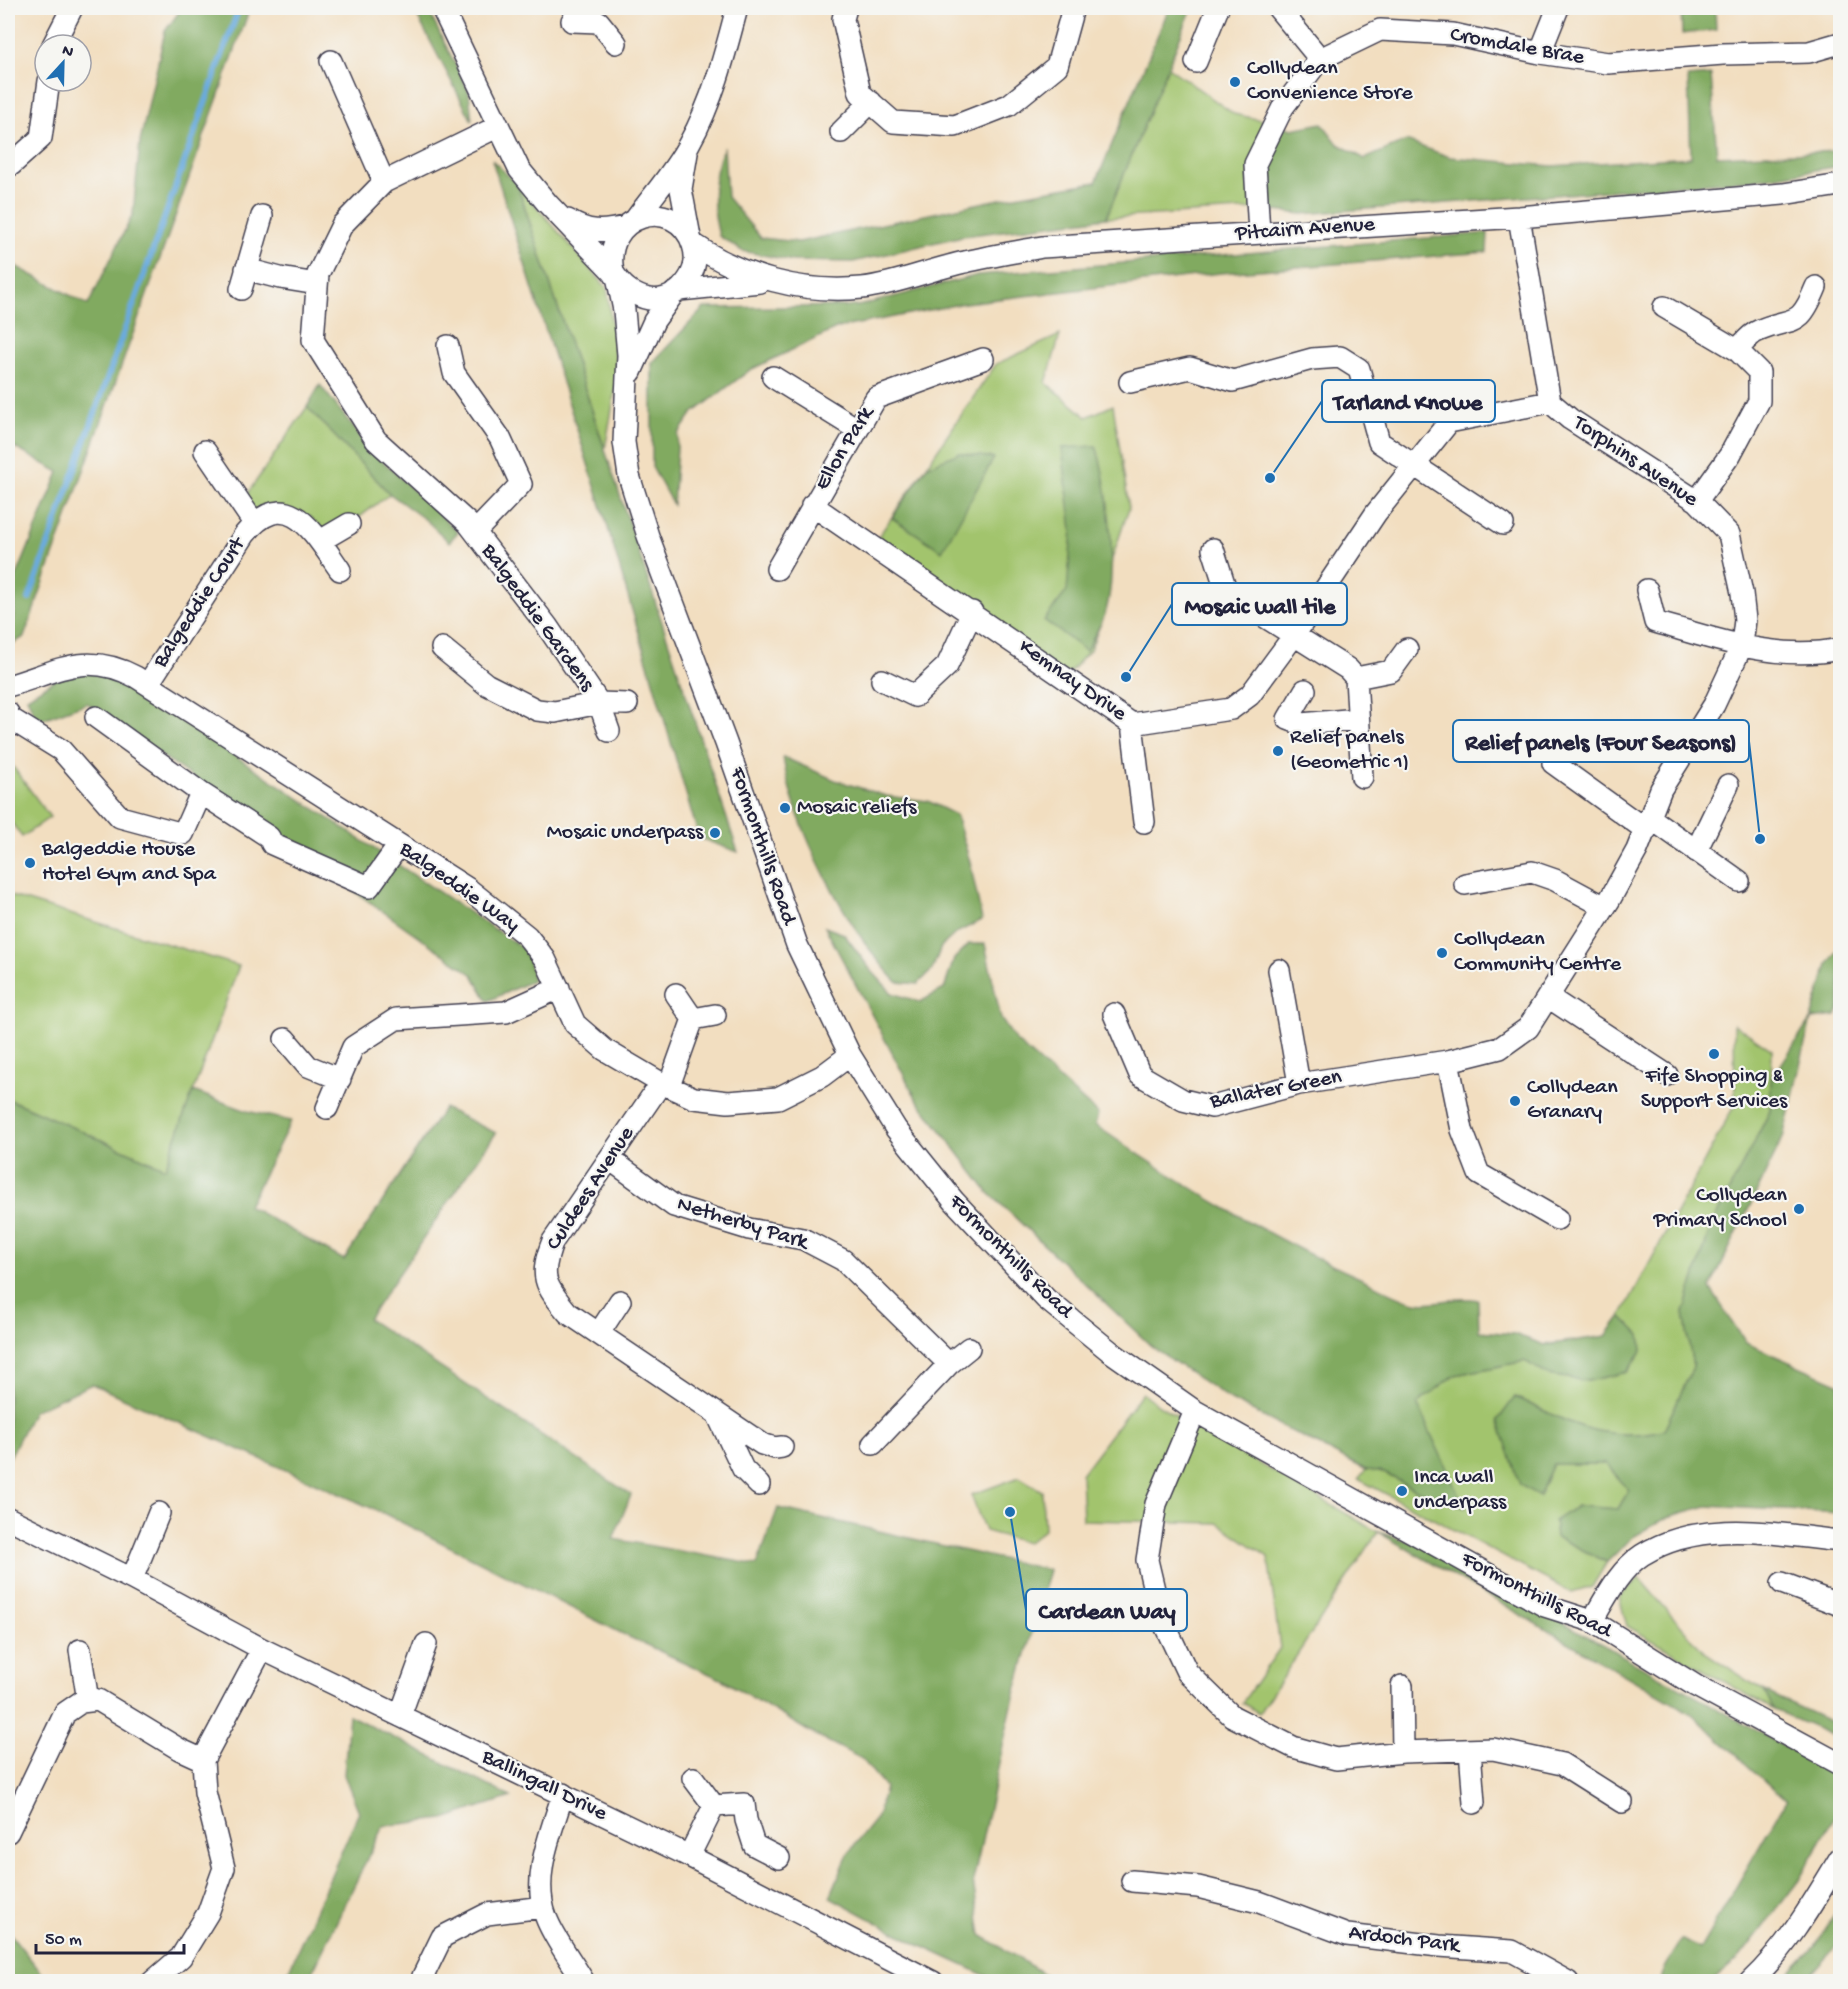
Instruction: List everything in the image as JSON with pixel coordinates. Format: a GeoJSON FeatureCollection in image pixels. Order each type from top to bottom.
{"type":"FeatureCollection","features":[{"type":"Feature","properties":{"kind":"street"},"geometry":{"type":"LineString","coordinates":[[59,33],[72,8]]}},
{"type":"Feature","properties":{"kind":"street"},"geometry":{"type":"LineString","coordinates":[[442,8],[519,169],[547,203],[630,293],[643,298],[657,299],[676,292],[690,278],[694,266],[681,189],[688,146]]}},
{"type":"Feature","properties":{"kind":"street"},"geometry":{"type":"LineString","coordinates":[[616,276],[611,259],[612,245],[688,146],[723,65],[737,8]]}},
{"type":"Feature","properties":{"kind":"street"},"geometry":{"type":"LineString","coordinates":[[846,8],[843,19],[860,93],[893,122],[955,126],[1009,105],[1057,66],[1073,8]]}},
{"type":"Feature","properties":{"kind":"street"},"geometry":{"type":"LineString","coordinates":[[1196,62],[1218,8]]}},
{"type":"Feature","properties":{"kind":"street"},"geometry":{"type":"LineString","coordinates":[[1278,8],[1320,59]]}},
{"type":"Feature","properties":{"kind":"street"},"geometry":{"type":"LineString","coordinates":[[1540,53],[1558,8]]}},
{"type":"Feature","properties":{"kind":"street"},"geometry":{"type":"LineString","coordinates":[[572,21],[601,15],[616,43]]}},
{"type":"Feature","properties":{"kind":"street","name":"Cromdale Brae"},"geometry":{"type":"LineString","coordinates":[[1258,233],[1255,164],[1283,107],[1320,59],[1380,30],[1453,34],[1540,53],[1608,63],[1723,54],[1809,52],[1840,43]]}},
{"type":"Feature","properties":{"kind":"street"},"geometry":{"type":"LineString","coordinates":[[331,61],[384,182]]}},
{"type":"Feature","properties":{"kind":"street"},"geometry":{"type":"LineString","coordinates":[[11,165],[41,138],[47,93]]}},
{"type":"Feature","properties":{"kind":"street"},"geometry":{"type":"LineString","coordinates":[[841,132],[871,102]]}},
{"type":"Feature","properties":{"kind":"street","name":"Balgeddie Gardens"},"geometry":{"type":"LineString","coordinates":[[497,127],[384,182],[342,225],[318,274],[314,340],[376,440],[476,532],[547,626],[599,703],[609,731]]}},
{"type":"Feature","properties":{"kind":"street","name":"Pitcairn Avenue"},"geometry":{"type":"LineString","coordinates":[[676,292],[773,282],[821,287],[864,288],[965,262],[1042,247],[1519,217],[1783,194],[1840,185]]}},
{"type":"Feature","properties":{"kind":"street"},"geometry":{"type":"LineString","coordinates":[[562,217],[590,230],[602,232],[656,215],[682,226],[691,241]]}},
{"type":"Feature","properties":{"kind":"street"},"geometry":{"type":"LineString","coordinates":[[262,216],[244,279],[280,278],[317,284]]}},
{"type":"Feature","properties":{"kind":"street","name":"Torphins Avenue"},"geometry":{"type":"LineString","coordinates":[[1448,1061],[1500,1048],[1528,1028],[1605,907],[1673,769],[1714,705],[1742,645],[1745,620],[1742,593],[1729,534],[1697,501],[1570,419],[1550,402],[1519,217]]}},
{"type":"Feature","properties":{"kind":"street","name":"Pitcairn Avenue"},"geometry":{"type":"LineString","coordinates":[[691,241],[727,266],[773,282]]}},
{"type":"Feature","properties":{"kind":"street","name":"Formonthills Road"},"geometry":{"type":"LineString","coordinates":[[616,276],[624,310],[628,378],[624,442],[629,476],[648,536],[726,743],[797,945],[850,1055],[896,1130],[954,1201],[1046,1299],[1111,1352],[1195,1411],[1545,1606],[1592,1621],[1696,1686],[1840,1764]]}},
{"type":"Feature","properties":{"kind":"street"},"geometry":{"type":"LineString","coordinates":[[1737,350],[1756,331],[1788,323],[1801,317],[1816,287]]}},
{"type":"Feature","properties":{"kind":"street","name":"Formonthills Road"},"geometry":{"type":"LineString","coordinates":[[628,378],[654,321],[676,292]]}},
{"type":"Feature","properties":{"kind":"street"},"geometry":{"type":"LineString","coordinates":[[1664,307],[1737,350],[1759,372],[1759,400],[1730,456],[1697,501]]}},
{"type":"Feature","properties":{"kind":"street","name":"Balgeddie Gardens"},"geometry":{"type":"LineString","coordinates":[[448,346],[454,373],[500,438],[521,484],[476,532]]}},
{"type":"Feature","properties":{"kind":"street"},"geometry":{"type":"LineString","coordinates":[[1130,382],[1190,368],[1233,381],[1312,359],[1340,357],[1359,369],[1379,442],[1503,524]]}},
{"type":"Feature","properties":{"kind":"street","name":"Ellon Park"},"geometry":{"type":"LineString","coordinates":[[777,569],[876,398],[983,359]]}},
{"type":"Feature","properties":{"kind":"street"},"geometry":{"type":"LineString","coordinates":[[773,377],[857,429]]}},
{"type":"Feature","properties":{"kind":"street","name":"Kemnay Drive"},"geometry":{"type":"LineString","coordinates":[[812,505],[1132,723],[1231,709],[1250,695],[1295,634],[1376,513],[1413,463],[1449,422],[1550,402]]}},
{"type":"Feature","properties":{"kind":"street","name":"Balgeddie Court"},"geometry":{"type":"LineString","coordinates":[[205,451],[254,523]]}},
{"type":"Feature","properties":{"kind":"street","name":"Balgeddie Court"},"geometry":{"type":"LineString","coordinates":[[142,681],[254,523],[265,515],[288,513],[304,522],[340,570]]}},
{"type":"Feature","properties":{"kind":"street"},"geometry":{"type":"LineString","coordinates":[[320,541],[350,524]]}},
{"type":"Feature","properties":{"kind":"street"},"geometry":{"type":"LineString","coordinates":[[1214,549],[1220,577],[1227,593],[1295,634],[1348,669],[1356,678],[1362,777]]}},
{"type":"Feature","properties":{"kind":"street"},"geometry":{"type":"LineString","coordinates":[[1647,590],[1655,622],[1785,654],[1817,654],[1840,649]]}},
{"type":"Feature","properties":{"kind":"street"},"geometry":{"type":"LineString","coordinates":[[882,680],[915,696],[947,666],[972,612]]}},
{"type":"Feature","properties":{"kind":"street","name":"Balgeddie Gardens"},"geometry":{"type":"LineString","coordinates":[[442,648],[486,684],[537,710],[555,712],[599,703],[627,704]]}},
{"type":"Feature","properties":{"kind":"street"},"geometry":{"type":"LineString","coordinates":[[1356,678],[1391,670],[1407,649]]}},
{"type":"Feature","properties":{"kind":"street","name":"Balgeddie Way"},"geometry":{"type":"LineString","coordinates":[[8,686],[73,665],[91,663],[106,664],[142,681],[467,888],[527,936],[545,959],[575,1023],[605,1050],[694,1098],[728,1102],[778,1098],[822,1076],[850,1055]]}},
{"type":"Feature","properties":{"kind":"street"},"geometry":{"type":"LineString","coordinates":[[1305,690],[1288,719],[1301,724],[1359,719]]}},
{"type":"Feature","properties":{"kind":"street"},"geometry":{"type":"LineString","coordinates":[[8,713],[8,717],[61,750],[120,817],[183,834],[201,793]]}},
{"type":"Feature","properties":{"kind":"street"},"geometry":{"type":"LineString","coordinates":[[96,717],[201,793],[269,837],[272,844],[369,887],[399,845]]}},
{"type":"Feature","properties":{"kind":"street"},"geometry":{"type":"LineString","coordinates":[[1132,723],[1144,822]]}},
{"type":"Feature","properties":{"kind":"street"},"geometry":{"type":"LineString","coordinates":[[1553,763],[1647,823],[1696,851],[1739,881]]}},
{"type":"Feature","properties":{"kind":"street"},"geometry":{"type":"LineString","coordinates":[[1696,851],[1728,785]]}},
{"type":"Feature","properties":{"kind":"street"},"geometry":{"type":"LineString","coordinates":[[1465,884],[1532,872],[1555,880],[1605,907]]}},
{"type":"Feature","properties":{"kind":"street"},"geometry":{"type":"LineString","coordinates":[[1279,970],[1299,1083]]}},
{"type":"Feature","properties":{"kind":"street"},"geometry":{"type":"LineString","coordinates":[[327,1108],[353,1047],[396,1019],[506,1012],[559,988]]}},
{"type":"Feature","properties":{"kind":"street"},"geometry":{"type":"LineString","coordinates":[[676,994],[693,1019],[715,1015]]}},
{"type":"Feature","properties":{"kind":"street"},"geometry":{"type":"LineString","coordinates":[[1548,997],[1667,1075]]}},
{"type":"Feature","properties":{"kind":"street","name":"Ballater Green"},"geometry":{"type":"LineString","coordinates":[[1113,1014],[1140,1075],[1183,1100],[1212,1107],[1299,1083],[1448,1061]]}},
{"type":"Feature","properties":{"kind":"street","name":"Culdees Avenue"},"geometry":{"type":"LineString","coordinates":[[693,1019],[665,1084],[553,1241],[544,1263],[548,1290],[568,1313],[644,1362],[762,1444],[775,1448],[782,1447]]}},
{"type":"Feature","properties":{"kind":"street"},"geometry":{"type":"LineString","coordinates":[[285,1039],[308,1066],[340,1079]]}},
{"type":"Feature","properties":{"kind":"street"},"geometry":{"type":"LineString","coordinates":[[1448,1061],[1462,1130],[1479,1174],[1557,1220]]}},
{"type":"Feature","properties":{"kind":"street","name":"Netherby Park"},"geometry":{"type":"LineString","coordinates":[[611,1160],[674,1206],[748,1229],[803,1239],[843,1260],[949,1364]]}},
{"type":"Feature","properties":{"kind":"street"},"geometry":{"type":"LineString","coordinates":[[599,1333],[620,1301]]}},
{"type":"Feature","properties":{"kind":"street"},"geometry":{"type":"LineString","coordinates":[[873,1444],[949,1364],[969,1348]]}},
{"type":"Feature","properties":{"kind":"street"},"geometry":{"type":"LineString","coordinates":[[1195,1411],[1156,1504],[1147,1560],[1161,1615],[1187,1672],[1232,1716],[1293,1747],[1336,1760],[1403,1752],[1493,1749],[1562,1764],[1622,1802]]}},
{"type":"Feature","properties":{"kind":"street"},"geometry":{"type":"LineString","coordinates":[[717,1413],[743,1469],[759,1485]]}},
{"type":"Feature","properties":{"kind":"street"},"geometry":{"type":"LineString","coordinates":[[132,1579],[159,1513]]}},
{"type":"Feature","properties":{"kind":"street","name":"Ballingall Drive"},"geometry":{"type":"LineString","coordinates":[[8,1518],[132,1579],[262,1649],[689,1856],[933,1982]]}},
{"type":"Feature","properties":{"kind":"street"},"geometry":{"type":"LineString","coordinates":[[1592,1621],[1613,1585],[1641,1556],[1673,1541],[1714,1531],[1769,1533],[1840,1541]]}},
{"type":"Feature","properties":{"kind":"street"},"geometry":{"type":"LineString","coordinates":[[1782,1583],[1840,1605]]}},
{"type":"Feature","properties":{"kind":"street"},"geometry":{"type":"LineString","coordinates":[[400,1716],[426,1644]]}},
{"type":"Feature","properties":{"kind":"street"},"geometry":{"type":"LineString","coordinates":[[152,1982],[181,1957],[208,1913],[224,1868],[205,1792],[203,1760],[262,1649]]}},
{"type":"Feature","properties":{"kind":"street"},"geometry":{"type":"LineString","coordinates":[[80,1650],[88,1701]]}},
{"type":"Feature","properties":{"kind":"street"},"geometry":{"type":"LineString","coordinates":[[1402,1686],[1403,1752]]}},
{"type":"Feature","properties":{"kind":"street"},"geometry":{"type":"LineString","coordinates":[[8,1832],[65,1713],[81,1702],[98,1700],[178,1749],[203,1760]]}},
{"type":"Feature","properties":{"kind":"street"},"geometry":{"type":"LineString","coordinates":[[1470,1750],[1474,1803]]}},
{"type":"Feature","properties":{"kind":"street"},"geometry":{"type":"LineString","coordinates":[[693,1778],[714,1806]]}},
{"type":"Feature","properties":{"kind":"street"},"geometry":{"type":"LineString","coordinates":[[563,1794],[546,1850],[539,1893],[546,1919],[584,1982]]}},
{"type":"Feature","properties":{"kind":"street"},"geometry":{"type":"LineString","coordinates":[[714,1806],[744,1804],[746,1820],[754,1845],[779,1858]]}},
{"type":"Feature","properties":{"kind":"street"},"geometry":{"type":"LineString","coordinates":[[689,1856],[714,1806]]}},
{"type":"Feature","properties":{"kind":"street"},"geometry":{"type":"LineString","coordinates":[[1750,1982],[1767,1966],[1811,1907],[1840,1858]]}},
{"type":"Feature","properties":{"kind":"street","name":"Ardoch Park"},"geometry":{"type":"LineString","coordinates":[[1132,1881],[1198,1887],[1259,1902],[1347,1935],[1439,1947],[1512,1951],[1568,1982]]}},
{"type":"Feature","properties":{"kind":"street"},"geometry":{"type":"LineString","coordinates":[[426,1982],[423,1976],[442,1937],[487,1914],[543,1907]]}},
{"type":"Feature","properties":{"kind":"green space"},"geometry":{"type":"Polygon","coordinates":[[[182,8],[250,8],[24,637],[8,647],[8,629],[13,626],[16,578],[59,472],[8,444],[8,262],[88,305],[133,214],[140,142],[165,31],[182,8]]]}},
{"type":"Feature","properties":{"kind":"green space"},"geometry":{"type":"Polygon","coordinates":[[[413,8],[427,8],[469,92],[472,121],[413,8]]]}},
{"type":"Feature","properties":{"kind":"green space"},"geometry":{"type":"Polygon","coordinates":[[[1169,8],[1192,8],[1106,218],[963,236],[853,262],[793,261],[742,251],[719,236],[714,191],[717,169],[724,147],[727,197],[761,238],[799,242],[1004,198],[1096,182],[1169,8]]]}},
{"type":"Feature","properties":{"kind":"green space"},"geometry":{"type":"Polygon","coordinates":[[[1681,8],[1715,8],[1716,30],[1682,34],[1681,8]]]}},
{"type":"Feature","properties":{"kind":"green space"},"geometry":{"type":"Polygon","coordinates":[[[1168,67],[1234,114],[1275,123],[1258,209],[1106,218],[1168,67]]]}},
{"type":"Feature","properties":{"kind":"green space"},"geometry":{"type":"Polygon","coordinates":[[[1711,75],[1717,156],[1840,151],[1840,166],[1753,180],[1302,214],[1258,209],[1255,164],[1275,123],[1292,129],[1322,123],[1338,144],[1365,159],[1406,141],[1450,157],[1552,166],[1691,157],[1688,77],[1711,75]]]}},
{"type":"Feature","properties":{"kind":"green space"},"geometry":{"type":"Polygon","coordinates":[[[492,160],[517,184],[738,852],[699,838],[605,518],[492,160]]]}},
{"type":"Feature","properties":{"kind":"green space"},"geometry":{"type":"Polygon","coordinates":[[[517,184],[607,288],[618,375],[605,449],[517,184]]]}},
{"type":"Feature","properties":{"kind":"green space"},"geometry":{"type":"Polygon","coordinates":[[[1488,233],[1487,252],[1221,273],[965,303],[838,328],[750,370],[692,414],[678,434],[673,505],[652,467],[652,363],[704,308],[858,306],[978,275],[1488,233]]]}},
{"type":"Feature","properties":{"kind":"green space"},"geometry":{"type":"Polygon","coordinates":[[[1060,335],[1046,383],[1087,417],[1113,405],[1129,508],[1112,559],[1105,613],[1090,650],[1065,677],[872,546],[996,364],[1060,335]]]}},
{"type":"Feature","properties":{"kind":"green space"},"geometry":{"type":"Polygon","coordinates":[[[320,385],[373,452],[458,532],[449,542],[427,521],[390,494],[307,407],[320,385]]]}},
{"type":"Feature","properties":{"kind":"green space"},"geometry":{"type":"Polygon","coordinates":[[[307,407],[390,494],[357,519],[338,528],[324,530],[295,526],[281,522],[241,503],[307,407]]]}},
{"type":"Feature","properties":{"kind":"green space"},"geometry":{"type":"Polygon","coordinates":[[[1096,446],[1108,506],[1111,576],[1105,614],[1086,651],[1044,620],[1067,591],[1072,530],[1062,448],[1096,446]]]}},
{"type":"Feature","properties":{"kind":"green space"},"geometry":{"type":"Polygon","coordinates":[[[959,453],[994,458],[942,551],[892,518],[927,466],[959,453]]]}},
{"type":"Feature","properties":{"kind":"green space"},"geometry":{"type":"Polygon","coordinates":[[[89,672],[128,684],[527,951],[533,980],[488,1001],[473,975],[87,703],[37,721],[27,697],[56,679],[89,672]]]}},
{"type":"Feature","properties":{"kind":"green space"},"geometry":{"type":"Polygon","coordinates":[[[783,757],[835,780],[886,796],[928,801],[956,815],[970,862],[982,920],[956,933],[941,947],[932,970],[918,984],[897,982],[878,961],[842,907],[825,877],[798,815],[783,757]]]}},
{"type":"Feature","properties":{"kind":"green space"},"geometry":{"type":"Polygon","coordinates":[[[8,760],[50,817],[22,837],[8,818],[8,760]]]}},
{"type":"Feature","properties":{"kind":"green space"},"geometry":{"type":"Polygon","coordinates":[[[8,895],[239,966],[165,1168],[8,1099],[8,895]]]}},
{"type":"Feature","properties":{"kind":"green space"},"geometry":{"type":"Polygon","coordinates":[[[825,927],[844,934],[870,969],[892,993],[920,1002],[944,989],[954,959],[969,944],[985,944],[1001,1019],[1016,1041],[1098,1114],[1095,1125],[1191,1188],[1291,1245],[1408,1300],[1430,1303],[1462,1299],[1478,1300],[1479,1331],[1514,1334],[1545,1345],[1606,1336],[1621,1316],[1640,1335],[1642,1351],[1627,1372],[1588,1381],[1548,1375],[1525,1361],[1455,1375],[1417,1404],[1465,1508],[1413,1488],[1380,1471],[1366,1470],[1231,1400],[1151,1346],[988,1192],[916,1098],[825,927]]]}},
{"type":"Feature","properties":{"kind":"green space"},"geometry":{"type":"Polygon","coordinates":[[[1840,947],[1840,1007],[1836,1016],[1811,1019],[1828,964],[1840,947]]]}},
{"type":"Feature","properties":{"kind":"green space"},"geometry":{"type":"Polygon","coordinates":[[[1811,1019],[1783,1138],[1710,1288],[1746,1343],[1840,1384],[1840,1513],[1706,1506],[1668,1517],[1633,1537],[1607,1562],[1556,1537],[1554,1521],[1577,1506],[1618,1509],[1629,1490],[1606,1464],[1553,1464],[1539,1496],[1520,1485],[1498,1420],[1515,1397],[1569,1422],[1604,1432],[1642,1434],[1664,1430],[1693,1367],[1684,1313],[1711,1226],[1770,1111],[1771,1080],[1811,1019]]]}},
{"type":"Feature","properties":{"kind":"green space"},"geometry":{"type":"Polygon","coordinates":[[[1734,1024],[1772,1050],[1770,1111],[1711,1226],[1684,1313],[1693,1367],[1664,1430],[1622,1434],[1603,1432],[1570,1422],[1515,1397],[1539,1496],[1553,1464],[1606,1464],[1629,1490],[1618,1509],[1577,1506],[1556,1537],[1607,1562],[1592,1587],[1572,1593],[1358,1479],[1366,1470],[1380,1471],[1413,1488],[1464,1507],[1417,1404],[1455,1375],[1526,1361],[1548,1375],[1588,1381],[1627,1372],[1642,1351],[1640,1335],[1621,1316],[1735,1104],[1734,1024]]]}},
{"type":"Feature","properties":{"kind":"green space"},"geometry":{"type":"Polygon","coordinates":[[[193,1091],[247,1111],[291,1121],[248,1206],[344,1260],[444,1108],[496,1133],[368,1319],[631,1495],[613,1539],[757,1565],[778,1508],[1049,1570],[1012,1705],[973,1881],[981,1935],[1055,1981],[997,1981],[917,1944],[830,1897],[849,1852],[877,1817],[885,1787],[862,1759],[808,1731],[723,1680],[629,1637],[387,1515],[92,1384],[33,1411],[8,1461],[8,1099],[165,1168],[193,1091]]]}},
{"type":"Feature","properties":{"kind":"green space"},"geometry":{"type":"Polygon","coordinates":[[[1142,1393],[1162,1407],[1378,1532],[1259,1713],[1242,1703],[1280,1648],[1268,1557],[1218,1523],[1083,1520],[1081,1474],[1142,1393]]]}},
{"type":"Feature","properties":{"kind":"green space"},"geometry":{"type":"Polygon","coordinates":[[[1019,1477],[1042,1491],[1044,1529],[1027,1543],[985,1531],[971,1495],[1019,1477]]]}},
{"type":"Feature","properties":{"kind":"green space"},"geometry":{"type":"Polygon","coordinates":[[[1378,1532],[1428,1547],[1840,1777],[1840,1808],[1796,1884],[1737,1961],[1712,1981],[1659,1981],[1665,1966],[1682,1939],[1700,1949],[1786,1801],[1692,1714],[1378,1532]]]}},
{"type":"Feature","properties":{"kind":"green space"},"geometry":{"type":"Polygon","coordinates":[[[1639,1578],[1703,1651],[1764,1691],[1774,1710],[1627,1626],[1619,1597],[1639,1578]]]}},
{"type":"Feature","properties":{"kind":"green space"},"geometry":{"type":"Polygon","coordinates":[[[1764,1691],[1840,1726],[1840,1739],[1774,1710],[1764,1691]]]}},
{"type":"Feature","properties":{"kind":"green space"},"geometry":{"type":"Polygon","coordinates":[[[349,1715],[511,1797],[444,1819],[383,1826],[308,1981],[284,1981],[359,1812],[344,1775],[349,1715]]]}},
{"type":"Feature","properties":{"kind":"green space"},"geometry":{"type":"Polygon","coordinates":[[[1840,1906],[1840,1942],[1805,1981],[1782,1981],[1814,1947],[1840,1906]]]}},
{"type":"Feature","properties":{"kind":"green space"},"geometry":{"type":"Polygon","coordinates":[[[8,1931],[48,1981],[8,1981],[8,1931]]]}},
{"type":"Feature","properties":{"kind":"waterway"},"geometry":{"type":"LineString","coordinates":[[29,599],[239,8]]}},
{"type":"Feature","properties":{"kind":"place","name":"Collydean Convenience Store"},"geometry":{"type":"Point","coordinates":[1235,82]}},
{"type":"Feature","properties":{"kind":"place","name":"Tarland Knowe"},"geometry":{"type":"Point","coordinates":[1270,478]}},
{"type":"Feature","properties":{"kind":"place","name":"Mosaic wall tile"},"geometry":{"type":"Point","coordinates":[1126,677]}},
{"type":"Feature","properties":{"kind":"place","name":"Relief panels (Geometric 1)"},"geometry":{"type":"Point","coordinates":[1278,751]}},
{"type":"Feature","properties":{"kind":"place","name":"Mosaic reliefs"},"geometry":{"type":"Point","coordinates":[785,808]}},
{"type":"Feature","properties":{"kind":"place","name":"Mosaic underpass"},"geometry":{"type":"Point","coordinates":[715,833]}},
{"type":"Feature","properties":{"kind":"place","name":"Relief panels (Four Seasons)"},"geometry":{"type":"Point","coordinates":[1760,839]}},
{"type":"Feature","properties":{"kind":"place","name":"Balgeddie House Hotel Gym and Spa"},"geometry":{"type":"Point","coordinates":[30,863]}},
{"type":"Feature","properties":{"kind":"place","name":"Collydean Community Centre"},"geometry":{"type":"Point","coordinates":[1442,953]}},
{"type":"Feature","properties":{"kind":"place","name":"Fife Shopping & Support Services"},"geometry":{"type":"Point","coordinates":[1714,1054]}},
{"type":"Feature","properties":{"kind":"place","name":"Collydean Granary"},"geometry":{"type":"Point","coordinates":[1515,1101]}},
{"type":"Feature","properties":{"kind":"place","name":"Collydean Primary School"},"geometry":{"type":"Point","coordinates":[1799,1209]}},
{"type":"Feature","properties":{"kind":"place","name":"Inca wall underpass"},"geometry":{"type":"Point","coordinates":[1402,1491]}},
{"type":"Feature","properties":{"kind":"place","name":"Cardean Way"},"geometry":{"type":"Point","coordinates":[1010,1512]}}]}
